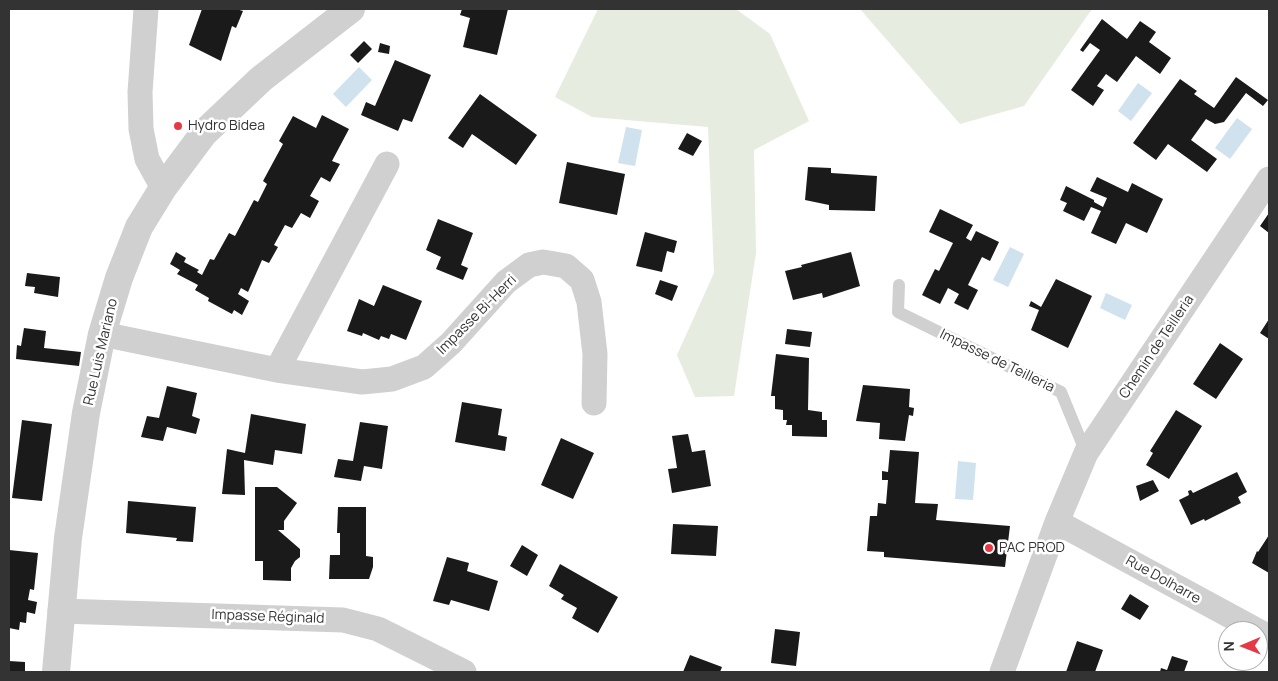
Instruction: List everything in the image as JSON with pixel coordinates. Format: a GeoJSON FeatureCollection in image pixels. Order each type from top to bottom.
{"type":"FeatureCollection","features":[{"type":"Feature","properties":{"kind":"street"},"geometry":{"type":"LineString","coordinates":[[146,9],[140,92],[142,129],[147,159],[162,188]]}},
{"type":"Feature","properties":{"kind":"street","name":"Rue Luis Mariano"},"geometry":{"type":"LineString","coordinates":[[56,672],[60,611],[83,437],[102,334],[119,278],[140,228],[162,188],[204,133],[261,79],[351,9]]}},
{"type":"Feature","properties":{"kind":"street"},"geometry":{"type":"LineString","coordinates":[[277,370],[387,164]]}},
{"type":"Feature","properties":{"kind":"street","name":"Chemin de Teilleria"},"geometry":{"type":"LineString","coordinates":[[1002,672],[1086,452],[1269,179]]}},
{"type":"Feature","properties":{"kind":"street","name":"Impasse Bi-Herri"},"geometry":{"type":"LineString","coordinates":[[102,334],[277,370],[362,382],[392,379],[424,367],[452,343],[506,282],[529,265],[543,262],[566,266],[582,280],[589,302],[595,354],[594,403]]}},
{"type":"Feature","properties":{"kind":"street","name":"Rue Dolharre"},"geometry":{"type":"LineString","coordinates":[[1058,522],[1269,637]]}},
{"type":"Feature","properties":{"kind":"street","name":"Impasse Réginald"},"geometry":{"type":"LineString","coordinates":[[60,611],[343,620],[378,629],[464,672]]}},
{"type":"Feature","properties":{"kind":"lane","name":"Impasse de Teilleria"},"geometry":{"type":"LineString","coordinates":[[899,285],[898,312],[1062,392],[1086,452]]}},
{"type":"Feature","properties":{"kind":"shaded area"},"geometry":{"type":"Polygon","coordinates":[[[598,9],[736,9],[770,34],[809,121],[754,150],[756,253],[734,396],[695,397],[677,355],[714,273],[708,127],[592,117],[555,97],[598,9]]]}},
{"type":"Feature","properties":{"kind":"shaded area"},"geometry":{"type":"Polygon","coordinates":[[[860,9],[1092,9],[1024,106],[960,124],[860,9]]]}},
{"type":"Feature","properties":{"kind":"water"},"geometry":{"type":"Polygon","coordinates":[[[359,67],[372,80],[346,107],[333,94],[359,67]]]}},
{"type":"Feature","properties":{"kind":"water"},"geometry":{"type":"Polygon","coordinates":[[[1138,83],[1152,93],[1131,121],[1118,111],[1138,83]]]}},
{"type":"Feature","properties":{"kind":"water"},"geometry":{"type":"Polygon","coordinates":[[[1237,118],[1252,129],[1230,159],[1215,148],[1237,118]]]}},
{"type":"Feature","properties":{"kind":"water"},"geometry":{"type":"Polygon","coordinates":[[[626,127],[642,130],[635,166],[618,163],[626,127]]]}},
{"type":"Feature","properties":{"kind":"water"},"geometry":{"type":"Polygon","coordinates":[[[1010,247],[1024,254],[1008,287],[993,280],[1010,247]]]}},
{"type":"Feature","properties":{"kind":"water"},"geometry":{"type":"Polygon","coordinates":[[[1106,293],[1132,305],[1125,320],[1100,308],[1106,293]]]}},
{"type":"Feature","properties":{"kind":"water"},"geometry":{"type":"Polygon","coordinates":[[[958,461],[976,463],[973,500],[955,499],[958,461]]]}},
{"type":"Feature","properties":{"kind":"building"},"geometry":{"type":"Polygon","coordinates":[[[202,9],[236,9],[243,11],[236,28],[232,26],[221,61],[189,45],[202,9]]]}},
{"type":"Feature","properties":{"kind":"building"},"geometry":{"type":"Polygon","coordinates":[[[462,9],[508,9],[497,55],[463,47],[470,18],[460,15],[462,9]]]}},
{"type":"Feature","properties":{"kind":"building"},"geometry":{"type":"Polygon","coordinates":[[[1102,19],[1127,39],[1140,21],[1156,32],[1149,42],[1171,58],[1160,74],[1136,56],[1117,82],[1106,74],[1097,86],[1104,90],[1093,106],[1071,90],[1100,50],[1090,43],[1083,52],[1080,50],[1102,19]]]}},
{"type":"Feature","properties":{"kind":"building"},"geometry":{"type":"Polygon","coordinates":[[[364,41],[372,49],[358,63],[350,55],[364,41]]]}},
{"type":"Feature","properties":{"kind":"building"},"geometry":{"type":"Polygon","coordinates":[[[380,43],[390,46],[389,54],[378,52],[380,43]]]}},
{"type":"Feature","properties":{"kind":"building"},"geometry":{"type":"Polygon","coordinates":[[[395,60],[431,75],[412,122],[403,119],[398,131],[361,115],[366,102],[375,106],[395,60]]]}},
{"type":"Feature","properties":{"kind":"building"},"geometry":{"type":"Polygon","coordinates":[[[1236,77],[1268,100],[1263,106],[1246,93],[1224,122],[1215,124],[1206,119],[1191,140],[1217,159],[1207,172],[1168,144],[1156,160],[1133,143],[1180,79],[1197,91],[1194,94],[1214,108],[1236,77]]]}},
{"type":"Feature","properties":{"kind":"building"},"geometry":{"type":"Polygon","coordinates":[[[480,94],[537,135],[516,165],[472,134],[463,148],[448,138],[480,94]]]}},
{"type":"Feature","properties":{"kind":"building"},"geometry":{"type":"Polygon","coordinates":[[[322,115],[349,129],[332,161],[340,164],[330,182],[321,177],[310,196],[319,201],[310,218],[301,213],[292,228],[285,225],[274,245],[278,247],[269,263],[262,260],[248,292],[241,288],[238,294],[249,301],[242,315],[234,310],[232,314],[208,301],[209,298],[195,290],[198,285],[177,274],[180,270],[170,264],[176,252],[186,258],[184,262],[199,270],[197,272],[202,275],[210,259],[214,260],[229,233],[235,236],[254,200],[258,202],[267,184],[263,181],[283,144],[279,141],[293,116],[316,128],[322,115]]]}},
{"type":"Feature","properties":{"kind":"building"},"geometry":{"type":"Polygon","coordinates":[[[687,133],[702,141],[693,156],[678,149],[687,133]]]}},
{"type":"Feature","properties":{"kind":"building"},"geometry":{"type":"Polygon","coordinates":[[[567,162],[625,174],[617,215],[559,203],[567,162]]]}},
{"type":"Feature","properties":{"kind":"building"},"geometry":{"type":"Polygon","coordinates":[[[808,167],[831,168],[831,173],[877,176],[875,211],[829,210],[829,205],[805,200],[808,167]]]}},
{"type":"Feature","properties":{"kind":"building"},"geometry":{"type":"Polygon","coordinates":[[[1097,177],[1128,192],[1132,183],[1163,199],[1147,233],[1126,223],[1116,244],[1091,233],[1101,211],[1091,207],[1084,221],[1063,211],[1067,203],[1060,200],[1066,186],[1094,200],[1094,202],[1103,207],[1107,198],[1090,191],[1097,177]]]}},
{"type":"Feature","properties":{"kind":"building"},"geometry":{"type":"Polygon","coordinates":[[[940,209],[973,225],[966,238],[971,241],[976,231],[999,242],[990,261],[982,257],[968,285],[978,290],[968,310],[954,303],[959,294],[948,288],[940,304],[922,295],[935,269],[939,271],[953,243],[929,232],[940,209]]]}},
{"type":"Feature","properties":{"kind":"building"},"geometry":{"type":"Polygon","coordinates":[[[1269,213],[1269,233],[1260,226],[1269,213]]]}},
{"type":"Feature","properties":{"kind":"building"},"geometry":{"type":"Polygon","coordinates":[[[438,219],[473,233],[461,265],[468,268],[463,280],[436,269],[441,257],[426,250],[438,219]]]}},
{"type":"Feature","properties":{"kind":"building"},"geometry":{"type":"Polygon","coordinates":[[[645,232],[677,241],[674,253],[667,251],[662,272],[636,266],[645,232]]]}},
{"type":"Feature","properties":{"kind":"building"},"geometry":{"type":"Polygon","coordinates":[[[851,252],[860,286],[823,298],[822,293],[793,300],[785,271],[851,252]]]}},
{"type":"Feature","properties":{"kind":"building"},"geometry":{"type":"Polygon","coordinates":[[[27,273],[60,277],[58,297],[34,293],[35,287],[25,286],[27,273]]]}},
{"type":"Feature","properties":{"kind":"building"},"geometry":{"type":"Polygon","coordinates":[[[1056,279],[1092,296],[1068,348],[1031,330],[1039,310],[1029,306],[1031,301],[1041,307],[1056,279]]]}},
{"type":"Feature","properties":{"kind":"building"},"geometry":{"type":"Polygon","coordinates":[[[660,280],[678,286],[672,301],[655,294],[660,280]]]}},
{"type":"Feature","properties":{"kind":"building"},"geometry":{"type":"Polygon","coordinates":[[[383,285],[422,301],[406,340],[391,334],[389,339],[381,336],[379,340],[363,333],[362,336],[347,331],[359,299],[374,306],[383,285]]]}},
{"type":"Feature","properties":{"kind":"building"},"geometry":{"type":"Polygon","coordinates":[[[1269,319],[1269,339],[1260,333],[1269,319]]]}},
{"type":"Feature","properties":{"kind":"building"},"geometry":{"type":"Polygon","coordinates":[[[24,328],[46,331],[44,348],[81,352],[79,366],[16,359],[17,345],[21,346],[24,328]]]}},
{"type":"Feature","properties":{"kind":"building"},"geometry":{"type":"Polygon","coordinates":[[[787,329],[812,332],[810,347],[785,344],[787,329]]]}},
{"type":"Feature","properties":{"kind":"building"},"geometry":{"type":"Polygon","coordinates":[[[1220,343],[1243,359],[1216,399],[1193,384],[1220,343]]]}},
{"type":"Feature","properties":{"kind":"building"},"geometry":{"type":"Polygon","coordinates":[[[776,354],[809,358],[808,410],[822,412],[822,420],[827,420],[827,437],[792,436],[792,425],[786,425],[787,420],[783,420],[783,410],[775,409],[775,396],[771,396],[776,354]]]}},
{"type":"Feature","properties":{"kind":"building"},"geometry":{"type":"Polygon","coordinates":[[[863,385],[910,389],[909,407],[914,408],[913,416],[909,415],[905,441],[879,439],[880,423],[856,421],[863,385]]]}},
{"type":"Feature","properties":{"kind":"building"},"geometry":{"type":"Polygon","coordinates":[[[167,386],[197,393],[192,416],[200,419],[196,434],[167,427],[163,441],[141,437],[147,416],[159,418],[167,386]]]}},
{"type":"Feature","properties":{"kind":"building"},"geometry":{"type":"Polygon","coordinates":[[[462,402],[502,409],[498,435],[507,437],[505,451],[455,442],[462,402]]]}},
{"type":"Feature","properties":{"kind":"building"},"geometry":{"type":"Polygon","coordinates":[[[1176,410],[1202,426],[1169,479],[1146,465],[1153,453],[1150,451],[1176,410]]]}},
{"type":"Feature","properties":{"kind":"building"},"geometry":{"type":"Polygon","coordinates":[[[251,414],[306,424],[302,454],[275,450],[273,465],[244,460],[245,495],[222,494],[227,449],[245,453],[251,414]]]}},
{"type":"Feature","properties":{"kind":"building"},"geometry":{"type":"Polygon","coordinates":[[[22,420],[52,424],[42,501],[12,498],[22,420]]]}},
{"type":"Feature","properties":{"kind":"building"},"geometry":{"type":"Polygon","coordinates":[[[360,422],[388,426],[382,469],[364,466],[361,481],[334,477],[338,459],[353,461],[360,422]]]}},
{"type":"Feature","properties":{"kind":"building"},"geometry":{"type":"Polygon","coordinates":[[[688,434],[692,452],[705,450],[711,486],[672,493],[668,469],[677,468],[672,436],[688,434]]]}},
{"type":"Feature","properties":{"kind":"building"},"geometry":{"type":"Polygon","coordinates":[[[561,438],[594,453],[573,499],[541,485],[561,438]]]}},
{"type":"Feature","properties":{"kind":"building"},"geometry":{"type":"Polygon","coordinates":[[[890,450],[919,452],[915,503],[938,504],[936,520],[1010,526],[1005,567],[884,557],[884,552],[867,551],[870,516],[877,516],[878,503],[886,504],[888,480],[882,480],[882,471],[888,472],[890,450]]]}},
{"type":"Feature","properties":{"kind":"building"},"geometry":{"type":"Polygon","coordinates":[[[1237,472],[1247,492],[1238,497],[1241,503],[1205,521],[1204,519],[1191,525],[1179,500],[1189,495],[1188,491],[1191,490],[1193,493],[1237,472]]]}},
{"type":"Feature","properties":{"kind":"building"},"geometry":{"type":"Polygon","coordinates":[[[1153,480],[1159,491],[1140,501],[1136,486],[1153,480]]]}},
{"type":"Feature","properties":{"kind":"building"},"geometry":{"type":"Polygon","coordinates":[[[255,487],[277,487],[297,503],[284,521],[284,530],[278,530],[300,549],[300,557],[291,568],[291,581],[263,580],[263,561],[255,561],[255,487]]]}},
{"type":"Feature","properties":{"kind":"building"},"geometry":{"type":"Polygon","coordinates":[[[128,501],[196,507],[193,542],[176,541],[177,538],[126,533],[128,501]]]}},
{"type":"Feature","properties":{"kind":"building"},"geometry":{"type":"Polygon","coordinates":[[[338,507],[366,507],[366,556],[373,557],[373,567],[369,579],[329,579],[330,555],[340,555],[340,533],[337,533],[338,507]]]}},
{"type":"Feature","properties":{"kind":"building"},"geometry":{"type":"Polygon","coordinates":[[[673,524],[718,526],[716,556],[671,554],[673,524]]]}},
{"type":"Feature","properties":{"kind":"building"},"geometry":{"type":"Polygon","coordinates":[[[1269,535],[1269,573],[1252,563],[1257,551],[1269,535]]]}},
{"type":"Feature","properties":{"kind":"building"},"geometry":{"type":"Polygon","coordinates":[[[522,545],[538,555],[527,576],[510,566],[522,545]]]}},
{"type":"Feature","properties":{"kind":"building"},"geometry":{"type":"Polygon","coordinates":[[[9,550],[38,553],[34,590],[30,589],[28,600],[37,602],[35,614],[27,612],[26,623],[20,622],[19,630],[9,628],[9,550]]]}},
{"type":"Feature","properties":{"kind":"building"},"geometry":{"type":"Polygon","coordinates":[[[447,557],[469,563],[467,571],[498,581],[489,611],[451,600],[449,605],[433,601],[447,557]]]}},
{"type":"Feature","properties":{"kind":"building"},"geometry":{"type":"Polygon","coordinates":[[[560,564],[618,597],[598,633],[572,618],[577,608],[561,599],[564,595],[549,586],[560,564]]]}},
{"type":"Feature","properties":{"kind":"building"},"geometry":{"type":"Polygon","coordinates":[[[1130,594],[1149,606],[1140,620],[1121,609],[1130,594]]]}},
{"type":"Feature","properties":{"kind":"building"},"geometry":{"type":"Polygon","coordinates":[[[775,629],[800,632],[796,666],[771,663],[775,629]]]}},
{"type":"Feature","properties":{"kind":"building"},"geometry":{"type":"Polygon","coordinates":[[[1077,641],[1103,650],[1095,672],[1066,672],[1077,641]]]}},
{"type":"Feature","properties":{"kind":"building"},"geometry":{"type":"Polygon","coordinates":[[[690,655],[722,667],[720,672],[683,672],[690,655]]]}},
{"type":"Feature","properties":{"kind":"building"},"geometry":{"type":"Polygon","coordinates":[[[1172,656],[1188,661],[1184,672],[1160,672],[1161,668],[1167,670],[1172,656]]]}},
{"type":"Feature","properties":{"kind":"building"},"geometry":{"type":"Polygon","coordinates":[[[9,661],[25,662],[25,672],[9,672],[9,661]]]}},
{"type":"Feature","properties":{"kind":"place","name":"Hydro Bidea"},"geometry":{"type":"Point","coordinates":[178,126]}},
{"type":"Feature","properties":{"kind":"place","name":"PAC PROD"},"geometry":{"type":"Point","coordinates":[989,548]}}]}
